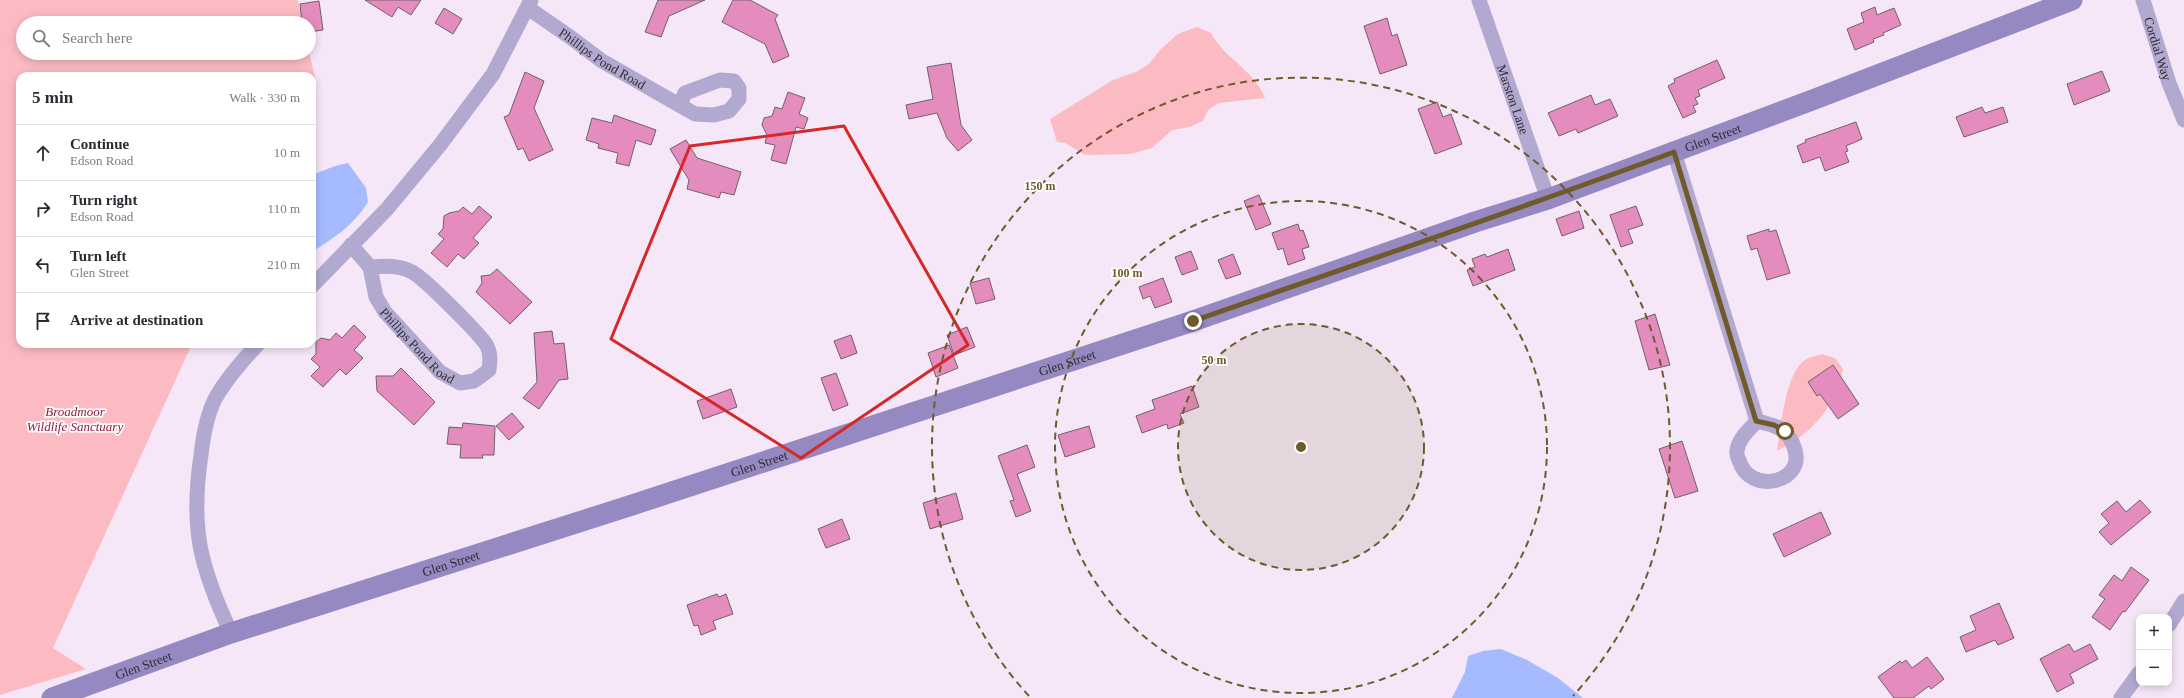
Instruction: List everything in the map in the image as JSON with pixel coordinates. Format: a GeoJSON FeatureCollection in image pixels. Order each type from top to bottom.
{"type":"FeatureCollection","features":[{"type":"Feature","properties":{"kind":"street","name":"Marston Lane"},"geometry":{"type":"LineString","coordinates":[[1479,0],[1548,199]]}},
{"type":"Feature","properties":{"kind":"street","name":"Glen Street"},"geometry":{"type":"LineString","coordinates":[[52,698],[231,633],[628,506],[1193,321],[1475,222],[1548,199],[2072,0]]}},
{"type":"Feature","properties":{"kind":"street","name":"Cordial Way"},"geometry":{"type":"LineString","coordinates":[[2143,0],[2169,83],[2184,120]]}},
{"type":"Feature","properties":{"kind":"street","name":"Phillips Pond Road"},"geometry":{"type":"LineString","coordinates":[[316,282],[387,209],[440,145],[493,74],[529,4],[602,61],[680,105]]}},
{"type":"Feature","properties":{"kind":"street"},"geometry":{"type":"LineString","coordinates":[[1674,152],[1756,421]]}},
{"type":"Feature","properties":{"kind":"street","name":"Phillips Pond Road"},"geometry":{"type":"LineString","coordinates":[[351,245],[370,267],[376,297],[385,312],[440,372],[460,383],[474,381],[488,370],[490,356],[487,346],[476,331],[413,273],[397,267],[370,267]]}},
{"type":"Feature","properties":{"kind":"street"},"geometry":{"type":"LineString","coordinates":[[231,633],[213,594],[201,558],[196,523],[197,482],[203,436],[215,400],[238,366],[254,348]]}},
{"type":"Feature","properties":{"kind":"street"},"geometry":{"type":"LineString","coordinates":[[2172,620],[2184,601]]}},
{"type":"Feature","properties":{"kind":"street"},"geometry":{"type":"LineString","coordinates":[[2121,698],[2136,677]]}},
{"type":"Feature","properties":{"kind":"highlighted area"},"geometry":{"type":"Polygon","coordinates":[[[844,126],[968,345],[801,458],[611,339],[690,146],[844,126]]]}},
{"type":"Feature","properties":{"kind":"green space","name":"Broadmoor Wildlife Sanctuary"},"geometry":{"type":"Polygon","coordinates":[[[0,0],[298,0],[301,16],[16,16],[16,60],[311,60],[314,72],[16,72],[16,348],[190,348],[53,648],[86,669],[0,695],[0,0]]]}},
{"type":"Feature","properties":{"kind":"green space"},"geometry":{"type":"Polygon","coordinates":[[[1197,27],[1211,33],[1224,50],[1254,80],[1265,98],[1219,103],[1208,110],[1203,121],[1190,127],[1172,130],[1152,148],[1131,154],[1085,155],[1065,143],[1057,142],[1050,119],[1113,80],[1136,72],[1149,64],[1161,49],[1178,34],[1197,27]]]}},
{"type":"Feature","properties":{"kind":"green space"},"geometry":{"type":"Polygon","coordinates":[[[1822,354],[1835,358],[1843,369],[1834,396],[1820,418],[1811,427],[1790,444],[1777,451],[1782,416],[1793,376],[1798,366],[1805,360],[1822,354]]]}},
{"type":"Feature","properties":{"kind":"water"},"geometry":{"type":"Polygon","coordinates":[[[348,163],[366,188],[368,202],[350,224],[336,236],[316,249],[316,173],[348,163]]]}},
{"type":"Feature","properties":{"kind":"water"},"geometry":{"type":"Polygon","coordinates":[[[1501,649],[1527,660],[1558,678],[1583,698],[1452,698],[1465,672],[1468,656],[1483,651],[1501,649]]]}},
{"type":"Feature","properties":{"kind":"building"},"geometry":{"type":"Polygon","coordinates":[[[365,0],[421,0],[411,15],[398,7],[392,17],[365,0]]]}},
{"type":"Feature","properties":{"kind":"building"},"geometry":{"type":"Polygon","coordinates":[[[658,0],[705,0],[669,16],[661,37],[645,32],[658,0]]]}},
{"type":"Feature","properties":{"kind":"building"},"geometry":{"type":"Polygon","coordinates":[[[733,0],[750,0],[778,15],[775,19],[789,56],[773,63],[765,44],[722,22],[733,0]]]}},
{"type":"Feature","properties":{"kind":"building"},"geometry":{"type":"Polygon","coordinates":[[[319,1],[323,30],[316,31],[316,16],[301,16],[300,4],[319,1]]]}},
{"type":"Feature","properties":{"kind":"building"},"geometry":{"type":"Polygon","coordinates":[[[1875,7],[1877,15],[1894,8],[1901,25],[1883,33],[1884,35],[1873,39],[1874,42],[1855,50],[1847,29],[1864,22],[1861,13],[1875,7]]]}},
{"type":"Feature","properties":{"kind":"building"},"geometry":{"type":"Polygon","coordinates":[[[444,8],[462,19],[453,34],[435,23],[444,8]]]}},
{"type":"Feature","properties":{"kind":"building"},"geometry":{"type":"Polygon","coordinates":[[[1387,18],[1392,36],[1397,34],[1407,65],[1380,74],[1364,26],[1387,18]]]}},
{"type":"Feature","properties":{"kind":"building"},"geometry":{"type":"Polygon","coordinates":[[[1717,60],[1725,78],[1698,90],[1700,96],[1695,98],[1698,104],[1693,106],[1696,112],[1683,118],[1668,86],[1675,82],[1674,79],[1717,60]]]}},
{"type":"Feature","properties":{"kind":"building"},"geometry":{"type":"Polygon","coordinates":[[[951,63],[961,125],[972,140],[958,151],[947,138],[937,113],[909,119],[906,105],[933,99],[927,67],[951,63]]]}},
{"type":"Feature","properties":{"kind":"building"},"geometry":{"type":"Polygon","coordinates":[[[2102,71],[2110,91],[2074,105],[2067,84],[2102,71]]]}},
{"type":"Feature","properties":{"kind":"building"},"geometry":{"type":"Polygon","coordinates":[[[525,72],[544,81],[534,108],[553,150],[529,161],[523,148],[518,150],[504,117],[509,115],[525,72]]]}},
{"type":"Feature","properties":{"kind":"building"},"geometry":{"type":"Polygon","coordinates":[[[788,92],[805,98],[799,114],[808,118],[804,129],[796,127],[786,164],[771,160],[775,145],[765,143],[767,135],[762,125],[764,118],[772,116],[775,107],[782,109],[788,92]]]}},
{"type":"Feature","properties":{"kind":"building"},"geometry":{"type":"Polygon","coordinates":[[[1591,95],[1595,105],[1610,99],[1618,116],[1578,133],[1576,129],[1559,136],[1548,113],[1591,95]]]}},
{"type":"Feature","properties":{"kind":"building"},"geometry":{"type":"Polygon","coordinates":[[[1437,102],[1443,117],[1451,114],[1462,144],[1435,154],[1418,109],[1437,102]]]}},
{"type":"Feature","properties":{"kind":"building"},"geometry":{"type":"Polygon","coordinates":[[[1982,107],[1985,113],[2003,107],[2008,122],[1964,137],[1956,117],[1982,107]]]}},
{"type":"Feature","properties":{"kind":"building"},"geometry":{"type":"Polygon","coordinates":[[[614,115],[656,130],[651,145],[636,140],[629,166],[616,163],[618,153],[598,148],[599,144],[586,140],[592,118],[612,123],[614,115]]]}},
{"type":"Feature","properties":{"kind":"building"},"geometry":{"type":"Polygon","coordinates":[[[1856,122],[1862,139],[1846,146],[1848,151],[1845,152],[1849,162],[1825,171],[1820,157],[1803,163],[1797,146],[1806,142],[1805,140],[1856,122]]]}},
{"type":"Feature","properties":{"kind":"building"},"geometry":{"type":"Polygon","coordinates":[[[686,140],[697,158],[741,172],[734,195],[721,192],[719,198],[687,189],[689,180],[670,149],[686,140]]]}},
{"type":"Feature","properties":{"kind":"building"},"geometry":{"type":"Polygon","coordinates":[[[1259,195],[1271,224],[1256,230],[1244,201],[1259,195]]]}},
{"type":"Feature","properties":{"kind":"building"},"geometry":{"type":"Polygon","coordinates":[[[479,206],[492,217],[473,238],[479,243],[464,259],[458,254],[447,267],[431,253],[444,239],[438,234],[443,229],[444,216],[449,213],[459,211],[463,207],[472,214],[479,206]]]}},
{"type":"Feature","properties":{"kind":"building"},"geometry":{"type":"Polygon","coordinates":[[[1636,206],[1643,225],[1628,230],[1633,243],[1621,247],[1610,215],[1636,206]]]}},
{"type":"Feature","properties":{"kind":"building"},"geometry":{"type":"Polygon","coordinates":[[[1579,211],[1584,228],[1562,236],[1556,219],[1579,211]]]}},
{"type":"Feature","properties":{"kind":"building"},"geometry":{"type":"Polygon","coordinates":[[[1298,224],[1300,231],[1303,230],[1309,247],[1302,249],[1305,259],[1288,265],[1283,248],[1278,250],[1272,233],[1298,224]]]}},
{"type":"Feature","properties":{"kind":"building"},"geometry":{"type":"Polygon","coordinates":[[[1769,229],[1769,232],[1776,230],[1790,273],[1767,280],[1757,248],[1751,250],[1747,236],[1769,229]]]}},
{"type":"Feature","properties":{"kind":"building"},"geometry":{"type":"Polygon","coordinates":[[[1508,249],[1515,270],[1473,286],[1467,270],[1475,267],[1472,259],[1485,254],[1487,257],[1508,249]]]}},
{"type":"Feature","properties":{"kind":"building"},"geometry":{"type":"Polygon","coordinates":[[[1191,251],[1198,269],[1182,275],[1175,257],[1191,251]]]}},
{"type":"Feature","properties":{"kind":"building"},"geometry":{"type":"Polygon","coordinates":[[[1233,254],[1241,274],[1226,279],[1218,260],[1233,254]]]}},
{"type":"Feature","properties":{"kind":"building"},"geometry":{"type":"Polygon","coordinates":[[[497,269],[532,302],[510,324],[476,292],[482,283],[481,276],[490,275],[497,269]]]}},
{"type":"Feature","properties":{"kind":"building"},"geometry":{"type":"Polygon","coordinates":[[[989,278],[995,299],[976,304],[970,283],[989,278]]]}},
{"type":"Feature","properties":{"kind":"building"},"geometry":{"type":"Polygon","coordinates":[[[1163,278],[1172,302],[1155,308],[1150,296],[1143,299],[1139,287],[1163,278]]]}},
{"type":"Feature","properties":{"kind":"building"},"geometry":{"type":"Polygon","coordinates":[[[1655,314],[1670,365],[1649,370],[1635,321],[1655,314]]]}},
{"type":"Feature","properties":{"kind":"building"},"geometry":{"type":"Polygon","coordinates":[[[354,325],[366,337],[354,350],[363,358],[346,375],[340,369],[323,387],[311,376],[320,367],[311,359],[316,354],[316,342],[321,338],[330,340],[336,333],[342,338],[354,325]]]}},
{"type":"Feature","properties":{"kind":"building"},"geometry":{"type":"Polygon","coordinates":[[[967,327],[975,347],[954,355],[947,335],[967,327]]]}},
{"type":"Feature","properties":{"kind":"building"},"geometry":{"type":"Polygon","coordinates":[[[552,331],[554,344],[564,343],[568,379],[559,380],[539,409],[523,398],[537,382],[534,333],[552,331]]]}},
{"type":"Feature","properties":{"kind":"building"},"geometry":{"type":"Polygon","coordinates":[[[851,335],[857,353],[841,359],[834,341],[851,335]]]}},
{"type":"Feature","properties":{"kind":"building"},"geometry":{"type":"Polygon","coordinates":[[[949,345],[958,368],[936,377],[928,353],[949,345]]]}},
{"type":"Feature","properties":{"kind":"building"},"geometry":{"type":"Polygon","coordinates":[[[1833,365],[1859,404],[1838,419],[1820,394],[1817,396],[1808,382],[1833,365]]]}},
{"type":"Feature","properties":{"kind":"building"},"geometry":{"type":"Polygon","coordinates":[[[401,368],[435,402],[414,425],[377,391],[376,376],[393,376],[401,368]]]}},
{"type":"Feature","properties":{"kind":"building"},"geometry":{"type":"Polygon","coordinates":[[[836,373],[848,405],[833,411],[821,378],[836,373]]]}},
{"type":"Feature","properties":{"kind":"building"},"geometry":{"type":"Polygon","coordinates":[[[1192,386],[1199,407],[1180,414],[1184,423],[1168,429],[1167,424],[1142,433],[1136,416],[1155,409],[1152,400],[1192,386]]]}},
{"type":"Feature","properties":{"kind":"building"},"geometry":{"type":"Polygon","coordinates":[[[731,389],[737,407],[703,419],[697,401],[731,389]]]}},
{"type":"Feature","properties":{"kind":"building"},"geometry":{"type":"Polygon","coordinates":[[[512,413],[524,427],[509,440],[496,426],[512,413]]]}},
{"type":"Feature","properties":{"kind":"building"},"geometry":{"type":"Polygon","coordinates":[[[463,423],[495,426],[494,455],[482,455],[483,458],[460,458],[461,445],[447,444],[449,427],[462,428],[463,423]]]}},
{"type":"Feature","properties":{"kind":"building"},"geometry":{"type":"Polygon","coordinates":[[[1089,426],[1095,447],[1065,457],[1058,435],[1089,426]]]}},
{"type":"Feature","properties":{"kind":"building"},"geometry":{"type":"Polygon","coordinates":[[[1682,441],[1698,491],[1675,498],[1659,449],[1682,441]]]}},
{"type":"Feature","properties":{"kind":"building"},"geometry":{"type":"Polygon","coordinates":[[[1027,445],[1035,467],[1017,474],[1031,511],[1016,517],[1010,501],[1014,500],[998,456],[1027,445]]]}},
{"type":"Feature","properties":{"kind":"building"},"geometry":{"type":"Polygon","coordinates":[[[956,493],[963,519],[930,529],[923,503],[956,493]]]}},
{"type":"Feature","properties":{"kind":"building"},"geometry":{"type":"Polygon","coordinates":[[[2140,500],[2151,512],[2111,545],[2099,532],[2109,523],[2101,514],[2117,501],[2126,512],[2140,500]]]}},
{"type":"Feature","properties":{"kind":"building"},"geometry":{"type":"Polygon","coordinates":[[[1821,512],[1831,534],[1784,557],[1773,534],[1821,512]]]}},
{"type":"Feature","properties":{"kind":"building"},"geometry":{"type":"Polygon","coordinates":[[[842,519],[850,539],[826,548],[818,529],[842,519]]]}},
{"type":"Feature","properties":{"kind":"building"},"geometry":{"type":"Polygon","coordinates":[[[2131,567],[2149,580],[2125,612],[2123,611],[2110,630],[2092,617],[2105,599],[2099,595],[2114,575],[2122,581],[2131,567]]]}},
{"type":"Feature","properties":{"kind":"building"},"geometry":{"type":"Polygon","coordinates":[[[717,594],[719,597],[726,594],[733,614],[713,621],[716,629],[701,635],[698,625],[694,626],[687,605],[717,594]]]}},
{"type":"Feature","properties":{"kind":"building"},"geometry":{"type":"Polygon","coordinates":[[[1999,603],[2014,638],[1998,645],[1995,640],[1966,652],[1960,637],[1976,630],[1970,616],[1999,603]]]}},
{"type":"Feature","properties":{"kind":"building"},"geometry":{"type":"Polygon","coordinates":[[[2069,644],[2074,652],[2090,644],[2098,659],[2070,674],[2074,683],[2057,692],[2040,659],[2069,644]]]}},
{"type":"Feature","properties":{"kind":"building"},"geometry":{"type":"Polygon","coordinates":[[[1927,657],[1944,679],[1931,689],[1929,686],[1913,698],[1894,698],[1878,677],[1900,661],[1902,663],[1906,660],[1912,668],[1927,657]]]}},
{"type":"Feature","properties":{"kind":"route"},"geometry":{"type":"LineString","coordinates":[[1193,321],[1475,222],[1548,199],[1674,152],[1756,421],[1774,425],[1785,431]]}}]}
